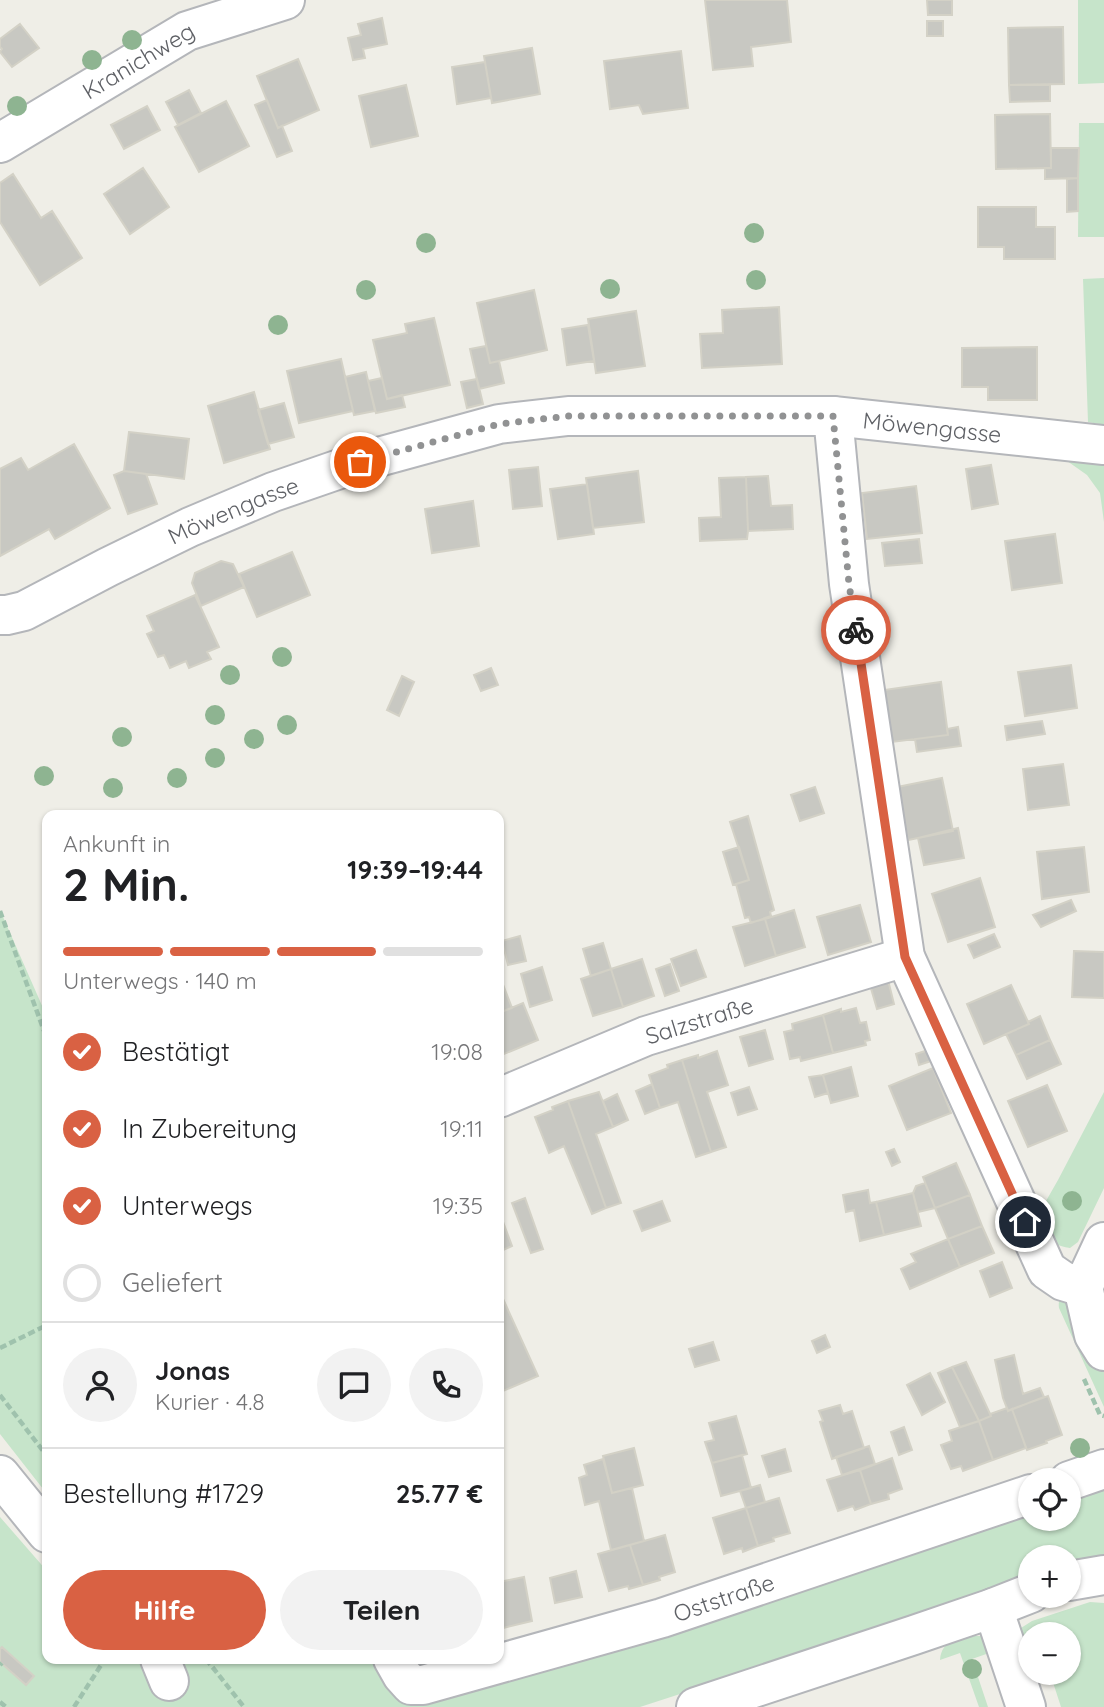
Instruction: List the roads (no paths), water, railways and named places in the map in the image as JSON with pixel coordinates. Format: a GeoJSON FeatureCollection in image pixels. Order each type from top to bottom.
{"type":"FeatureCollection","features":[{"type":"Feature","properties":{"kind":"street","name":"Kranichweg"},"geometry":{"type":"LineString","coordinates":[[0,143],[187,31],[285,0]]}},
{"type":"Feature","properties":{"kind":"street","name":"Möwengasse"},"geometry":{"type":"LineString","coordinates":[[0,615],[24,611],[178,533],[273,492],[360,462],[499,424],[568,416],[833,416],[1104,445]]}},
{"type":"Feature","properties":{"kind":"street"},"geometry":{"type":"LineString","coordinates":[[833,416],[849,584],[905,957],[1047,1270],[1063,1281],[1083,1287]]}},
{"type":"Feature","properties":{"kind":"street","name":"Salzstraße"},"geometry":{"type":"LineString","coordinates":[[504,1096],[646,1037],[905,957]]}},
{"type":"Feature","properties":{"kind":"street"},"geometry":{"type":"LineString","coordinates":[[1104,1242],[1083,1287],[1094,1335],[1104,1351]]}},
{"type":"Feature","properties":{"kind":"street"},"geometry":{"type":"LineString","coordinates":[[1081,1477],[1104,1469]]}},
{"type":"Feature","properties":{"kind":"street"},"geometry":{"type":"LineString","coordinates":[[0,1475],[42,1527]]}},
{"type":"Feature","properties":{"kind":"street","name":"Oststraße"},"geometry":{"type":"LineString","coordinates":[[504,1662],[662,1618],[1018,1498]]}},
{"type":"Feature","properties":{"kind":"street"},"geometry":{"type":"LineString","coordinates":[[1081,1579],[1104,1575]]}},
{"type":"Feature","properties":{"kind":"street"},"geometry":{"type":"LineString","coordinates":[[696,1707],[1018,1598]]}},
{"type":"Feature","properties":{"kind":"street"},"geometry":{"type":"LineString","coordinates":[[993,1608],[1026,1707]]}},
{"type":"Feature","properties":{"kind":"street","name":"Oststraße"},"geometry":{"type":"LineString","coordinates":[[402,1672],[423,1685],[498,1664]]}}]}
